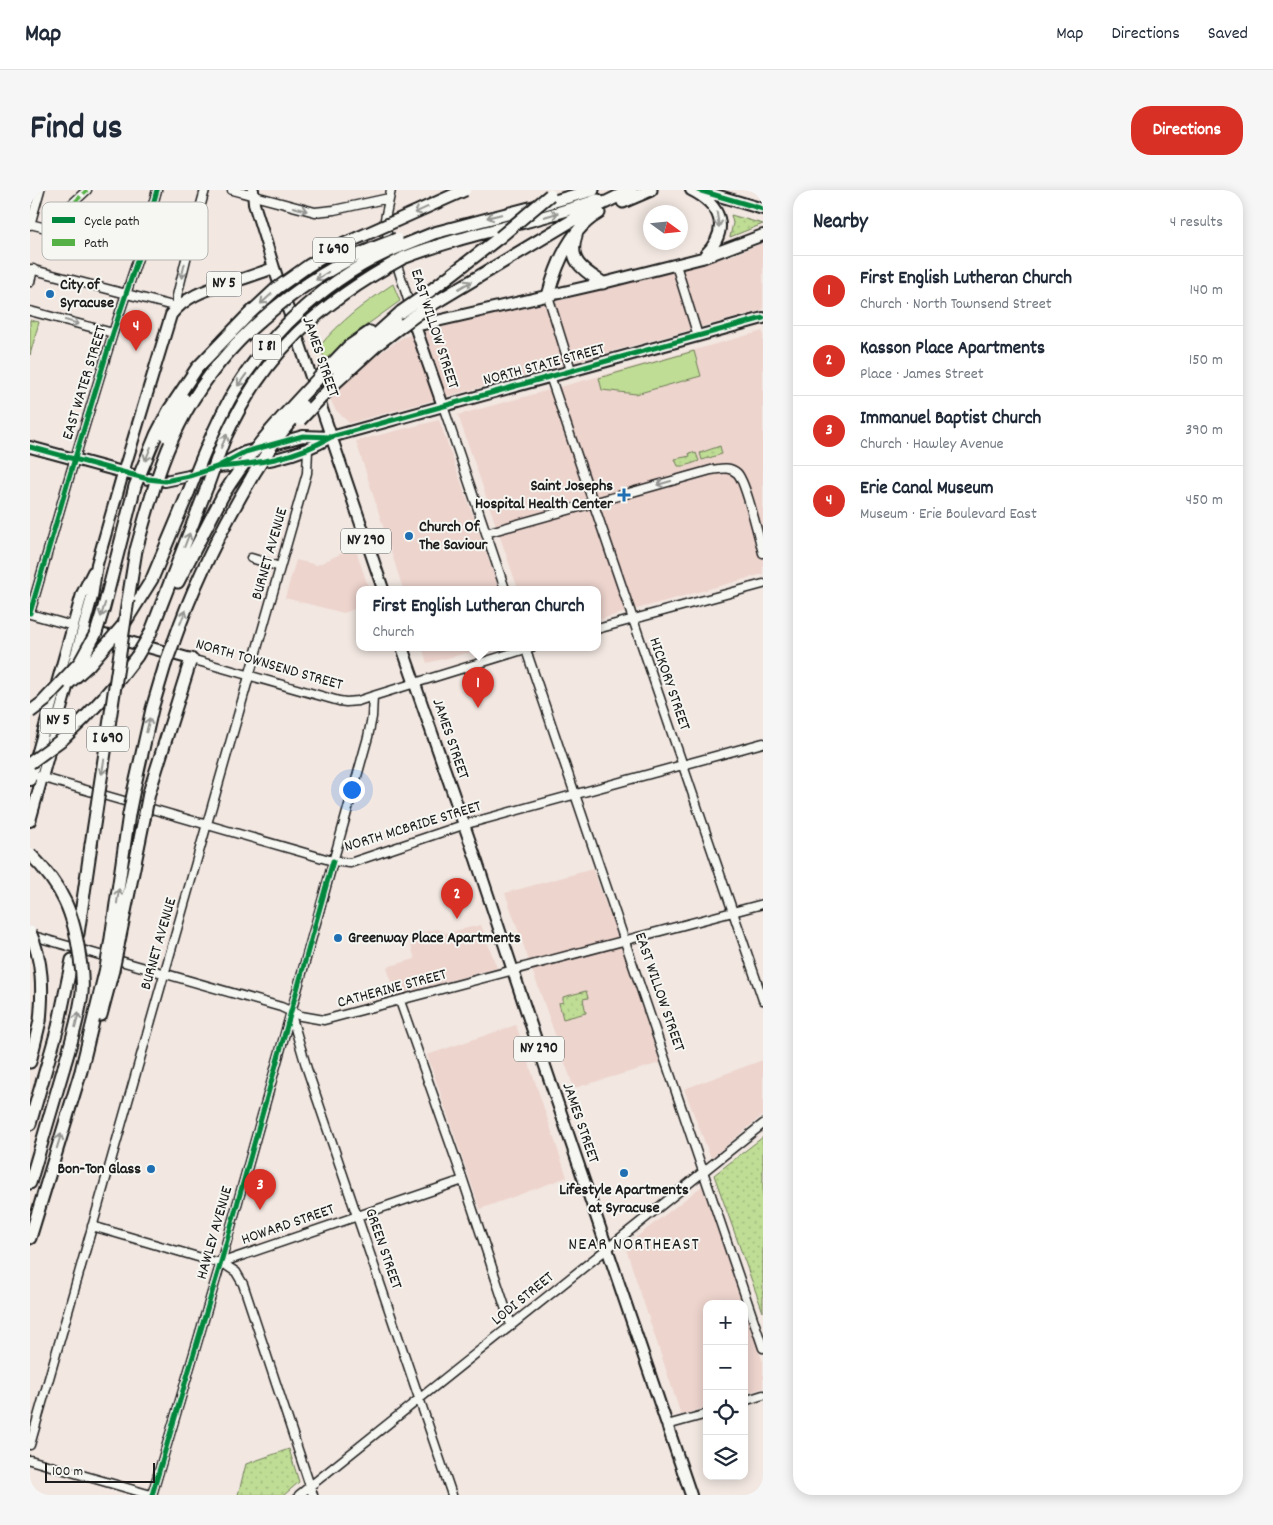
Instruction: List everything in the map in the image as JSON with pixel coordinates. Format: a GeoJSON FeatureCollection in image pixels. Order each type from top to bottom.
{"type":"FeatureCollection","features":[{"type":"Feature","properties":{"kind":"highway","name":"I 690"},"geometry":{"type":"LineString","coordinates":[[30,1124],[58,1027],[78,934],[136,550],[153,469],[169,429],[183,401],[223,342],[277,288],[308,266],[351,241],[465,190]]}},
{"type":"Feature","properties":{"kind":"highway","name":"I 81"},"geometry":{"type":"LineString","coordinates":[[35,708],[79,674],[124,624],[152,579],[201,460],[232,396],[278,334],[297,315],[336,282],[381,255],[434,233],[593,190]]}},
{"type":"Feature","properties":{"kind":"highway","name":"I 81"},"geometry":{"type":"LineString","coordinates":[[30,773],[91,713],[115,686],[137,656],[150,634],[224,440],[238,412],[263,372],[300,328],[337,298],[369,277],[399,248],[469,236],[578,207],[625,190]]}},
{"type":"Feature","properties":{"kind":"highway"},"geometry":{"type":"LineString","coordinates":[[150,634],[223,495],[235,476],[262,441],[300,398],[378,344],[410,325],[423,310],[588,211],[631,190]]}},
{"type":"Feature","properties":{"kind":"highway"},"geometry":{"type":"LineString","coordinates":[[548,296],[551,283],[565,250],[579,228],[601,212],[651,190]]}},
{"type":"Feature","properties":{"kind":"highway"},"geometry":{"type":"LineString","coordinates":[[330,376],[348,348],[421,298],[500,237],[552,192]]}},
{"type":"Feature","properties":{"kind":"highway"},"geometry":{"type":"LineString","coordinates":[[579,228],[574,245],[576,261],[585,272],[603,283]]}},
{"type":"Feature","properties":{"kind":"highway"},"geometry":{"type":"LineString","coordinates":[[136,550],[152,493],[174,436],[204,383],[236,343],[265,317],[301,290],[348,260],[399,248]]}},
{"type":"Feature","properties":{"kind":"highway"},"geometry":{"type":"LineString","coordinates":[[35,708],[80,662],[96,632],[104,608],[135,486],[156,435],[173,403],[192,375],[223,342]]}},
{"type":"Feature","properties":{"kind":"highway","name":"I 690"},"geometry":{"type":"LineString","coordinates":[[30,1238],[81,1071],[109,969],[114,946],[129,814],[152,709],[165,665],[182,618],[235,506],[258,474],[284,428],[330,376]]}},
{"type":"Feature","properties":{"kind":"highway"},"geometry":{"type":"LineString","coordinates":[[114,946],[150,793],[191,659]]}},
{"type":"Feature","properties":{"kind":"highway"},"geometry":{"type":"LineString","coordinates":[[30,854],[56,884],[72,916],[77,932],[82,992],[78,1017],[30,1182]]}},
{"type":"Feature","properties":{"kind":"highway"},"geometry":{"type":"LineString","coordinates":[[30,933],[39,958],[42,974],[40,1021],[30,1062]]}},
{"type":"Feature","properties":{"kind":"main road"},"geometry":{"type":"LineString","coordinates":[[691,190],[710,201],[719,215],[719,236],[713,247],[702,258]]}},
{"type":"Feature","properties":{"kind":"main road"},"geometry":{"type":"LineString","coordinates":[[698,190],[763,209]]}},
{"type":"Feature","properties":{"kind":"main road","name":"JAMES STREET"},"geometry":{"type":"LineString","coordinates":[[253,193],[254,204],[274,268],[382,586]]}},
{"type":"Feature","properties":{"kind":"main road"},"geometry":{"type":"LineString","coordinates":[[410,325],[548,296],[702,258],[763,235]]}},
{"type":"Feature","properties":{"kind":"main road","name":"NY 5"},"geometry":{"type":"LineString","coordinates":[[30,821],[92,597],[97,564],[171,315],[185,300],[214,287],[274,268]]}},
{"type":"Feature","properties":{"kind":"main road","name":"NORTH STATE STREET"},"geometry":{"type":"LineString","coordinates":[[217,467],[266,462],[308,450],[331,437],[763,318]]}},
{"type":"Feature","properties":{"kind":"main road","name":"EAST WILLOW STREET"},"geometry":{"type":"LineString","coordinates":[[410,325],[443,406]]}},
{"type":"Feature","properties":{"kind":"main road","name":"NORTH STATE STREET"},"geometry":{"type":"LineString","coordinates":[[30,448],[123,473],[165,481],[217,467],[245,452],[304,436],[331,437]]}},
{"type":"Feature","properties":{"kind":"main road","name":"NY 5"},"geometry":{"type":"LineString","coordinates":[[30,773],[82,594],[97,564]]}},
{"type":"Feature","properties":{"kind":"main road","name":"NORTH TOWNSEND STREET"},"geometry":{"type":"LineString","coordinates":[[72,626],[191,659]]}},
{"type":"Feature","properties":{"kind":"main road","name":"JAMES STREET"},"geometry":{"type":"LineString","coordinates":[[403,651],[691,1495]]}},
{"type":"Feature","properties":{"kind":"street"},"geometry":{"type":"LineString","coordinates":[[30,224],[40,190]]}},
{"type":"Feature","properties":{"kind":"street"},"geometry":{"type":"LineString","coordinates":[[76,202],[88,190]]}},
{"type":"Feature","properties":{"kind":"street"},"geometry":{"type":"LineString","coordinates":[[232,190],[253,193],[315,212],[334,210],[390,194]]}},
{"type":"Feature","properties":{"kind":"street","name":"EAST WILLOW STREET"},"geometry":{"type":"LineString","coordinates":[[390,194],[385,228],[410,325]]}},
{"type":"Feature","properties":{"kind":"street","name":"EAST WATER STREET"},"geometry":{"type":"LineString","coordinates":[[30,613],[113,333],[137,260]]}},
{"type":"Feature","properties":{"kind":"street"},"geometry":{"type":"LineString","coordinates":[[30,282],[32,269],[177,307],[177,296],[186,260]]}},
{"type":"Feature","properties":{"kind":"street"},"geometry":{"type":"LineString","coordinates":[[676,264],[698,336]]}},
{"type":"Feature","properties":{"kind":"street"},"geometry":{"type":"LineString","coordinates":[[548,296],[571,370]]}},
{"type":"Feature","properties":{"kind":"street"},"geometry":{"type":"LineString","coordinates":[[30,311],[113,333]]}},
{"type":"Feature","properties":{"kind":"street","name":"HICKORY STREET"},"geometry":{"type":"LineString","coordinates":[[550,376],[763,1000]]}},
{"type":"Feature","properties":{"kind":"street","name":"EAST WILLOW STREET"},"geometry":{"type":"LineString","coordinates":[[443,406],[504,586]]}},
{"type":"Feature","properties":{"kind":"street","name":"BURNET AVENUE"},"geometry":{"type":"LineString","coordinates":[[30,1445],[307,473],[308,450]]}},
{"type":"Feature","properties":{"kind":"street"},"geometry":{"type":"LineString","coordinates":[[486,533],[711,470],[729,469],[740,476],[750,503],[763,554]]}},
{"type":"Feature","properties":{"kind":"street"},"geometry":{"type":"LineString","coordinates":[[251,558],[280,567]]}},
{"type":"Feature","properties":{"kind":"street"},"geometry":{"type":"LineString","coordinates":[[601,628],[763,584]]}},
{"type":"Feature","properties":{"kind":"street"},"geometry":{"type":"LineString","coordinates":[[30,613],[72,626]]}},
{"type":"Feature","properties":{"kind":"street","name":"NORTH TOWNSEND STREET"},"geometry":{"type":"LineString","coordinates":[[191,659],[346,702],[373,696],[514,651]]}},
{"type":"Feature","properties":{"kind":"street","name":"EAST WILLOW STREET"},"geometry":{"type":"LineString","coordinates":[[528,651],[763,1348]]}},
{"type":"Feature","properties":{"kind":"street","name":"HAWLEY AVENUE"},"geometry":{"type":"LineString","coordinates":[[151,1495],[220,1262],[368,738],[372,718],[373,696]]}},
{"type":"Feature","properties":{"kind":"street","name":"NORTH MCBRIDE STREET"},"geometry":{"type":"LineString","coordinates":[[30,773],[333,861],[350,863],[464,826],[763,743]]}},
{"type":"Feature","properties":{"kind":"street","name":"CATHERINE STREET"},"geometry":{"type":"LineString","coordinates":[[30,933],[166,973],[301,1016],[324,1020],[763,904]]}},
{"type":"Feature","properties":{"kind":"street"},"geometry":{"type":"LineString","coordinates":[[400,1001],[463,1180],[511,1326]]}},
{"type":"Feature","properties":{"kind":"street","name":"GREEN STREET"},"geometry":{"type":"LineString","coordinates":[[290,1011],[307,1069],[452,1495]]}},
{"type":"Feature","properties":{"kind":"street","name":"LODI STREET"},"geometry":{"type":"LineString","coordinates":[[300,1495],[763,1124]]}},
{"type":"Feature","properties":{"kind":"street","name":"HOWARD STREET"},"geometry":{"type":"LineString","coordinates":[[220,1262],[463,1180]]}},
{"type":"Feature","properties":{"kind":"street"},"geometry":{"type":"LineString","coordinates":[[92,1226],[220,1262],[236,1272],[243,1284],[313,1495]]}},
{"type":"Feature","properties":{"kind":"street"},"geometry":{"type":"LineString","coordinates":[[748,1400],[763,1394]]}},
{"type":"Feature","properties":{"kind":"street"},"geometry":{"type":"LineString","coordinates":[[667,1425],[703,1415]]}},
{"type":"Feature","properties":{"kind":"street"},"geometry":{"type":"LineString","coordinates":[[30,1460],[151,1495]]}},
{"type":"Feature","properties":{"kind":"shaded area"},"geometry":{"type":"Polygon","coordinates":[[[763,243],[763,310],[349,423],[335,409],[329,396],[369,361],[403,337],[495,314],[558,301],[733,255],[763,243]]]}},
{"type":"Feature","properties":{"kind":"shaded area","name":"Saint Josephs Hospital Health Center"},"geometry":{"type":"Polygon","coordinates":[[[763,331],[763,574],[601,619],[601,586],[517,586],[458,415],[763,331]]]}},
{"type":"Feature","properties":{"kind":"shaded area"},"geometry":{"type":"Polygon","coordinates":[[[439,420],[498,586],[402,586],[356,441],[439,420]]]}},
{"type":"Feature","properties":{"kind":"shaded area"},"geometry":{"type":"Polygon","coordinates":[[[355,547],[368,586],[356,586],[356,608],[344,613],[285,598],[296,560],[317,565],[355,547]]]}},
{"type":"Feature","properties":{"kind":"shaded area"},"geometry":{"type":"Polygon","coordinates":[[[423,651],[475,651],[427,663],[423,651]]]}},
{"type":"Feature","properties":{"kind":"shaded area"},"geometry":{"type":"Polygon","coordinates":[[[593,869],[622,948],[660,1063],[574,1088],[505,893],[593,869]]]}},
{"type":"Feature","properties":{"kind":"shaded area"},"geometry":{"type":"Polygon","coordinates":[[[481,925],[497,968],[395,995],[387,967],[415,959],[408,936],[437,929],[446,933],[481,925]]]}},
{"type":"Feature","properties":{"kind":"shaded area"},"geometry":{"type":"Polygon","coordinates":[[[516,1025],[567,1177],[480,1209],[427,1055],[516,1025]]]}},
{"type":"Feature","properties":{"kind":"shaded area"},"geometry":{"type":"Polygon","coordinates":[[[763,1060],[763,1115],[711,1158],[684,1089],[763,1060]]]}},
{"type":"Feature","properties":{"kind":"shaded area"},"geometry":{"type":"Polygon","coordinates":[[[702,1186],[742,1300],[703,1300],[703,1408],[681,1415],[625,1246],[702,1186]]]}},
{"type":"Feature","properties":{"kind":"shaded area"},"geometry":{"type":"Polygon","coordinates":[[[748,1319],[763,1362],[763,1388],[748,1393],[748,1319]]]}},
{"type":"Feature","properties":{"kind":"green space"},"geometry":{"type":"Polygon","coordinates":[[[731,215],[763,224],[730,237],[733,223],[731,215]]]}},
{"type":"Feature","properties":{"kind":"green space"},"geometry":{"type":"Polygon","coordinates":[[[393,284],[400,301],[357,332],[328,365],[319,347],[353,313],[393,284]]]}},
{"type":"Feature","properties":{"kind":"green space"},"geometry":{"type":"Polygon","coordinates":[[[30,320],[39,322],[30,355],[30,320]]]}},
{"type":"Feature","properties":{"kind":"green space"},"geometry":{"type":"Polygon","coordinates":[[[694,351],[701,376],[636,394],[602,390],[599,378],[694,351]]]}},
{"type":"Feature","properties":{"kind":"green space"},"geometry":{"type":"Polygon","coordinates":[[[720,446],[722,454],[702,460],[700,453],[720,446]]]}},
{"type":"Feature","properties":{"kind":"green space"},"geometry":{"type":"Polygon","coordinates":[[[693,452],[694,454],[696,453],[699,461],[685,466],[678,466],[675,459],[690,456],[689,453],[693,452]]]}},
{"type":"Feature","properties":{"kind":"green space"},"geometry":{"type":"Polygon","coordinates":[[[586,991],[588,998],[583,999],[586,1013],[563,1019],[559,1003],[563,1002],[563,997],[586,991]]]}},
{"type":"Feature","properties":{"kind":"green space"},"geometry":{"type":"Polygon","coordinates":[[[763,1137],[763,1312],[714,1175],[763,1137]]]}},
{"type":"Feature","properties":{"kind":"green space"},"geometry":{"type":"Polygon","coordinates":[[[289,1449],[299,1482],[284,1495],[238,1495],[246,1464],[289,1449]]]}},
{"type":"Feature","properties":{"kind":"marked path"},"geometry":{"type":"LineString","coordinates":[[75,202],[87,190]]}},
{"type":"Feature","properties":{"kind":"cycle path"},"geometry":{"type":"LineString","coordinates":[[154,202],[157,190]]}},
{"type":"Feature","properties":{"kind":"cycle path"},"geometry":{"type":"LineString","coordinates":[[698,190],[763,209]]}},
{"type":"Feature","properties":{"kind":"cycle path"},"geometry":{"type":"LineString","coordinates":[[30,613],[113,333],[137,260]]}},
{"type":"Feature","properties":{"kind":"cycle path"},"geometry":{"type":"LineString","coordinates":[[217,467],[276,459],[304,450],[331,437],[763,318]]}},
{"type":"Feature","properties":{"kind":"cycle path"},"geometry":{"type":"LineString","coordinates":[[30,447],[148,479],[165,481],[217,467],[245,452],[303,436],[331,437]]}},
{"type":"Feature","properties":{"kind":"cycle path"},"geometry":{"type":"LineString","coordinates":[[152,1495],[221,1262],[333,861]]}},
{"type":"Feature","properties":{"kind":"place","name":"City of Syracuse"},"geometry":{"type":"Point","coordinates":[50,294]}},
{"type":"Feature","properties":{"kind":"place","name":"Erie Canal Museum"},"geometry":{"type":"Point","coordinates":[136,351]}},
{"type":"Feature","properties":{"kind":"place","name":"Saint Josephs Hospital Health Center"},"geometry":{"type":"Point","coordinates":[624,495]}},
{"type":"Feature","properties":{"kind":"place","name":"Church Of The Saviour"},"geometry":{"type":"Point","coordinates":[409,536]}},
{"type":"Feature","properties":{"kind":"place","name":"First English Lutheran Church"},"geometry":{"type":"Point","coordinates":[478,708]}},
{"type":"Feature","properties":{"kind":"place","name":"Kasson Place Apartments"},"geometry":{"type":"Point","coordinates":[457,919]}},
{"type":"Feature","properties":{"kind":"place","name":"Greenway Place Apartments"},"geometry":{"type":"Point","coordinates":[338,938]}},
{"type":"Feature","properties":{"kind":"place","name":"Bon-Ton Glass"},"geometry":{"type":"Point","coordinates":[151,1169]}},
{"type":"Feature","properties":{"kind":"place","name":"Lifestyle Apartments at Syracuse"},"geometry":{"type":"Point","coordinates":[624,1173]}},
{"type":"Feature","properties":{"kind":"place","name":"Immanuel Baptist Church"},"geometry":{"type":"Point","coordinates":[260,1210]}},
{"type":"Feature","properties":{"kind":"district","name":"NEAR NORTHEAST"},"geometry":{"type":"Point","coordinates":[634,1245]}}]}
